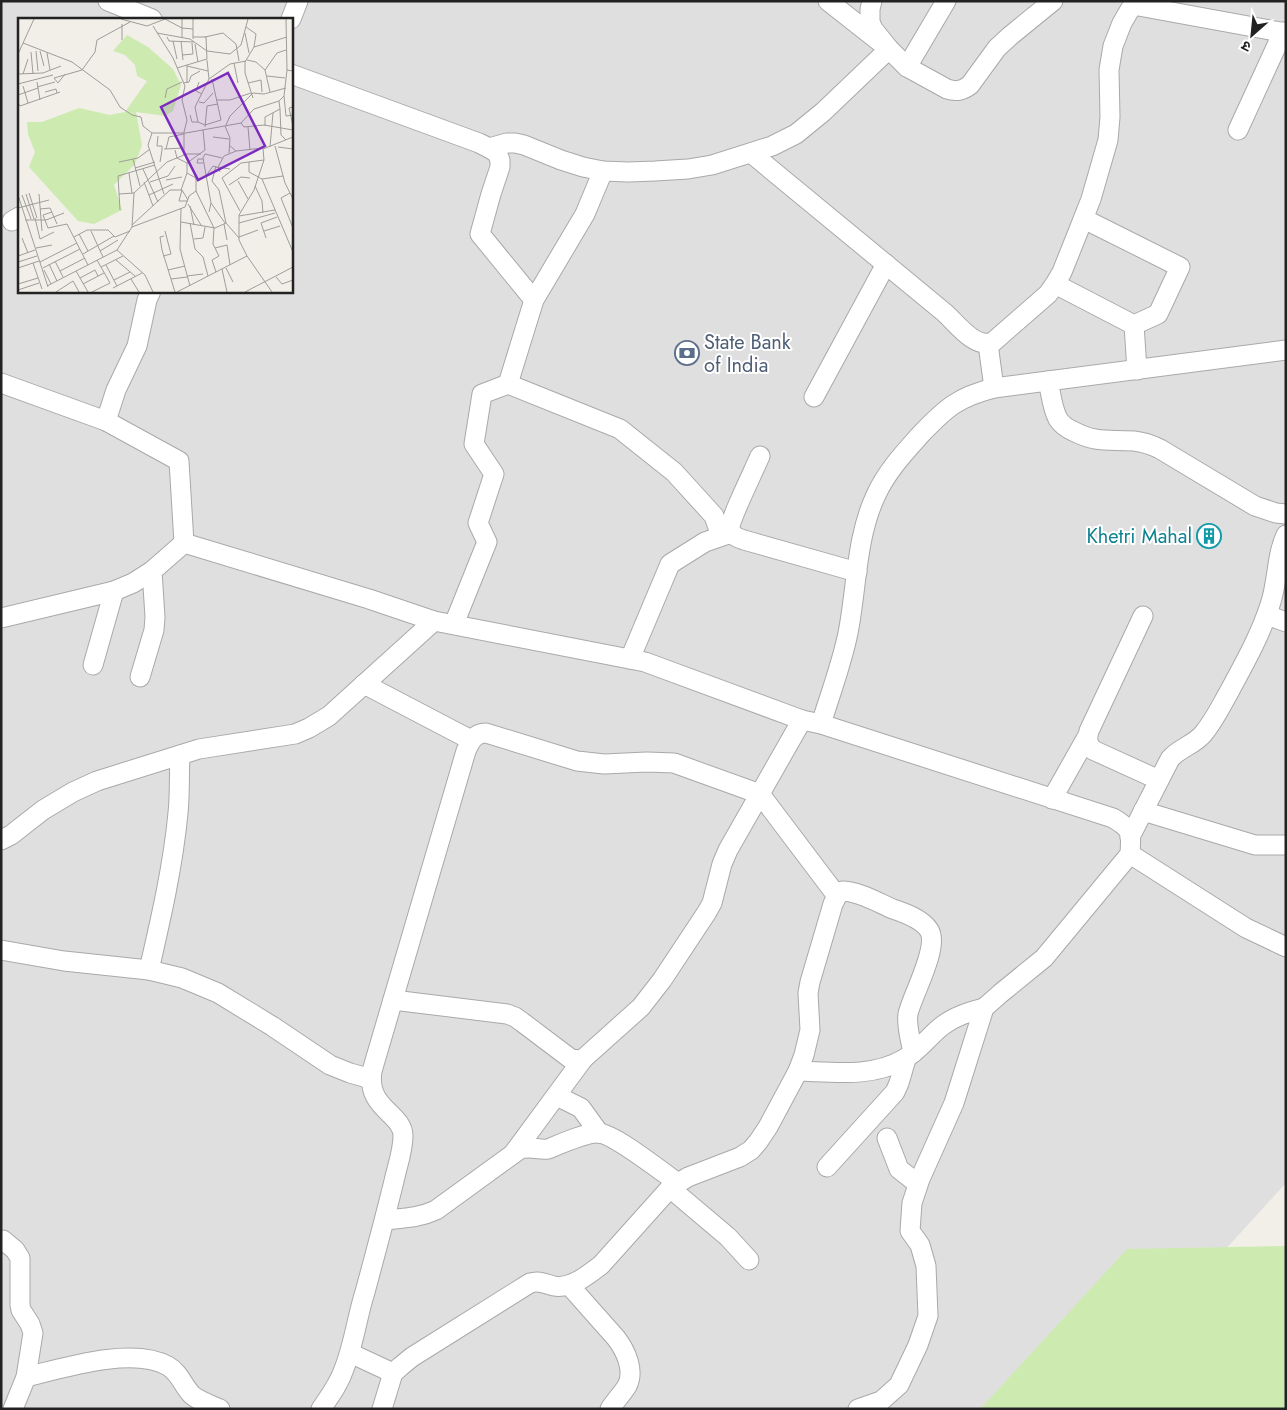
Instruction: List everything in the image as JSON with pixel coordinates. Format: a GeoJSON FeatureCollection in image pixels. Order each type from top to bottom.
{"type":"FeatureCollection","features":[{"type":"Feature","properties":{"kind":"street"},"geometry":{"type":"LineString","coordinates":[[108,1],[150,18]]}},
{"type":"Feature","properties":{"kind":"street"},"geometry":{"type":"LineString","coordinates":[[291,18],[298,1]]}},
{"type":"Feature","properties":{"kind":"street"},"geometry":{"type":"LineString","coordinates":[[828,1],[889,49]]}},
{"type":"Feature","properties":{"kind":"street"},"geometry":{"type":"LineString","coordinates":[[872,1],[870,22],[873,29],[889,49],[907,67],[953,91],[964,89],[970,85],[998,48],[1053,1]]}},
{"type":"Feature","properties":{"kind":"street"},"geometry":{"type":"LineString","coordinates":[[907,67],[946,1]]}},
{"type":"Feature","properties":{"kind":"street"},"geometry":{"type":"LineString","coordinates":[[751,153],[945,313],[975,341],[988,344],[1048,294],[1062,272],[1092,199],[1108,140],[1110,117],[1109,70],[1113,46],[1122,23],[1134,3],[1284,33],[1238,130]]}},
{"type":"Feature","properties":{"kind":"street"},"geometry":{"type":"LineString","coordinates":[[489,148],[507,143],[515,143],[583,167],[628,172],[688,169],[712,165],[772,146],[796,134],[823,112],[889,49]]}},
{"type":"Feature","properties":{"kind":"street"},"geometry":{"type":"LineString","coordinates":[[292,74],[489,148],[497,153],[500,167],[480,234],[534,300]]}},
{"type":"Feature","properties":{"kind":"street"},"geometry":{"type":"LineString","coordinates":[[508,384],[534,300],[585,214],[603,170]]}},
{"type":"Feature","properties":{"kind":"street"},"geometry":{"type":"LineString","coordinates":[[1084,219],[1180,267],[1158,314],[1134,325]]}},
{"type":"Feature","properties":{"kind":"street"},"geometry":{"type":"LineString","coordinates":[[814,397],[886,264]]}},
{"type":"Feature","properties":{"kind":"street"},"geometry":{"type":"LineString","coordinates":[[1055,284],[1134,325]]}},
{"type":"Feature","properties":{"kind":"street"},"geometry":{"type":"LineString","coordinates":[[106,421],[116,390],[138,346],[147,300],[151,292]]}},
{"type":"Feature","properties":{"kind":"street"},"geometry":{"type":"LineString","coordinates":[[1134,325],[1137,370]]}},
{"type":"Feature","properties":{"kind":"street"},"geometry":{"type":"LineString","coordinates":[[988,344],[994,388]]}},
{"type":"Feature","properties":{"kind":"street"},"geometry":{"type":"LineString","coordinates":[[821,724],[848,635],[864,535],[876,495],[898,459],[948,408],[961,399],[977,392],[994,388],[1286,350]]}},
{"type":"Feature","properties":{"kind":"street"},"geometry":{"type":"LineString","coordinates":[[1048,381],[1056,414],[1066,428],[1095,440],[1133,441],[1150,445],[1160,449],[1255,506],[1276,513],[1286,514]]}},
{"type":"Feature","properties":{"kind":"street"},"geometry":{"type":"LineString","coordinates":[[1,383],[106,421],[179,461],[184,543]]}},
{"type":"Feature","properties":{"kind":"street"},"geometry":{"type":"LineString","coordinates":[[454,624],[487,542],[478,523],[494,474],[474,444],[482,394],[508,384],[620,429],[674,472],[714,516],[726,535]]}},
{"type":"Feature","properties":{"kind":"street"},"geometry":{"type":"LineString","coordinates":[[726,535],[760,456]]}},
{"type":"Feature","properties":{"kind":"street"},"geometry":{"type":"LineString","coordinates":[[630,659],[670,564],[705,542],[726,535],[857,572]]}},
{"type":"Feature","properties":{"kind":"street"},"geometry":{"type":"LineString","coordinates":[[798,1071],[858,1072],[892,1066],[910,1056],[942,1026],[953,1019],[984,1008],[1044,958],[1130,845],[1143,811],[1170,759],[1177,752],[1196,742],[1212,722],[1249,656],[1267,615],[1276,587],[1280,552],[1286,535]]}},
{"type":"Feature","properties":{"kind":"street"},"geometry":{"type":"LineString","coordinates":[[1,618],[114,591],[133,583],[152,571],[184,543]]}},
{"type":"Feature","properties":{"kind":"street"},"geometry":{"type":"LineString","coordinates":[[184,543],[369,599],[434,621],[645,662],[802,720],[821,724],[1113,818],[1125,825],[1129,831],[1130,845]]}},
{"type":"Feature","properties":{"kind":"street"},"geometry":{"type":"LineString","coordinates":[[140,677],[154,630],[152,571]]}},
{"type":"Feature","properties":{"kind":"street"},"geometry":{"type":"LineString","coordinates":[[93,665],[114,591]]}},
{"type":"Feature","properties":{"kind":"street"},"geometry":{"type":"LineString","coordinates":[[1267,615],[1286,622]]}},
{"type":"Feature","properties":{"kind":"street"},"geometry":{"type":"LineString","coordinates":[[1052,798],[1087,736],[1143,616]]}},
{"type":"Feature","properties":{"kind":"street"},"geometry":{"type":"LineString","coordinates":[[1,840],[11,835],[43,810],[73,792],[97,781],[199,749],[295,734],[309,728],[330,716],[434,621]]}},
{"type":"Feature","properties":{"kind":"street"},"geometry":{"type":"LineString","coordinates":[[364,684],[471,740]]}},
{"type":"Feature","properties":{"kind":"street"},"geometry":{"type":"LineString","coordinates":[[512,1155],[583,1059],[641,1007],[662,980],[707,912],[715,894],[722,864],[728,850],[802,720]]}},
{"type":"Feature","properties":{"kind":"street"},"geometry":{"type":"LineString","coordinates":[[321,1409],[338,1383],[350,1353],[360,1307],[385,1220],[402,1144],[402,1129],[377,1100],[373,1093],[371,1079],[463,761],[471,740],[480,733],[486,732],[577,761],[604,764],[647,762],[674,764],[760,794],[837,896]]}},
{"type":"Feature","properties":{"kind":"street"},"geometry":{"type":"LineString","coordinates":[[1087,736],[1088,745],[1093,750],[1159,780]]}},
{"type":"Feature","properties":{"kind":"street"},"geometry":{"type":"LineString","coordinates":[[149,970],[172,858],[178,812],[180,755]]}},
{"type":"Feature","properties":{"kind":"street"},"geometry":{"type":"LineString","coordinates":[[1143,811],[1255,845],[1286,845]]}},
{"type":"Feature","properties":{"kind":"street"},"geometry":{"type":"LineString","coordinates":[[1130,845],[1246,928],[1286,947]]}},
{"type":"Feature","properties":{"kind":"street"},"geometry":{"type":"LineString","coordinates":[[382,1409],[393,1373],[412,1357],[530,1283],[538,1281],[562,1286],[569,1285],[588,1275],[601,1265],[674,1186],[740,1157],[751,1150],[768,1127],[798,1071],[810,1030],[808,993],[810,982],[830,914],[837,896],[842,891],[853,893],[917,919],[930,931],[932,939],[929,956],[908,1016],[910,1056],[895,1092],[827,1167]]}},
{"type":"Feature","properties":{"kind":"street"},"geometry":{"type":"LineString","coordinates":[[1,950],[64,961],[149,970],[182,978],[218,993],[330,1065],[371,1079]]}},
{"type":"Feature","properties":{"kind":"street"},"geometry":{"type":"LineString","coordinates":[[393,1000],[507,1014],[515,1017],[571,1059],[583,1059]]}},
{"type":"Feature","properties":{"kind":"street"},"geometry":{"type":"LineString","coordinates":[[858,1409],[881,1401],[899,1385],[918,1345],[928,1316],[926,1266],[920,1245],[910,1231],[912,1203],[918,1184],[954,1103],[984,1008]]}},
{"type":"Feature","properties":{"kind":"street"},"geometry":{"type":"LineString","coordinates":[[557,1096],[582,1108],[599,1133]]}},
{"type":"Feature","properties":{"kind":"street"},"geometry":{"type":"LineString","coordinates":[[385,1220],[417,1217],[436,1210],[523,1148],[543,1150],[590,1134],[599,1133],[617,1140],[674,1186],[728,1237],[749,1260]]}},
{"type":"Feature","properties":{"kind":"street"},"geometry":{"type":"LineString","coordinates":[[887,1138],[899,1169],[918,1184]]}},
{"type":"Feature","properties":{"kind":"street"},"geometry":{"type":"LineString","coordinates":[[3,1240],[15,1250],[20,1258],[20,1306],[32,1328],[26,1377],[13,1409]]}},
{"type":"Feature","properties":{"kind":"street"},"geometry":{"type":"LineString","coordinates":[[569,1285],[622,1345],[626,1355],[630,1369],[630,1378],[626,1387],[610,1409]]}},
{"type":"Feature","properties":{"kind":"street"},"geometry":{"type":"LineString","coordinates":[[350,1353],[393,1373]]}},
{"type":"Feature","properties":{"kind":"street"},"geometry":{"type":"LineString","coordinates":[[26,1377],[89,1362],[131,1358],[151,1360],[168,1366],[177,1374],[191,1394],[220,1409]]}},
{"type":"Feature","properties":{"kind":"shaded area"},"geometry":{"type":"Polygon","coordinates":[[[1,1],[1286,1],[1286,1183],[1080,1409],[1,1409],[1,1]]]}},
{"type":"Feature","properties":{"kind":"green space"},"geometry":{"type":"Polygon","coordinates":[[[1286,1246],[1286,1409],[980,1409],[1127,1249],[1286,1246]]]}},
{"type":"Feature","properties":{"kind":"place","name":"State Bank of India"},"geometry":{"type":"Point","coordinates":[687,353]}},
{"type":"Feature","properties":{"kind":"place","name":"Khetri Mahal"},"geometry":{"type":"Point","coordinates":[1209,536]}}]}
